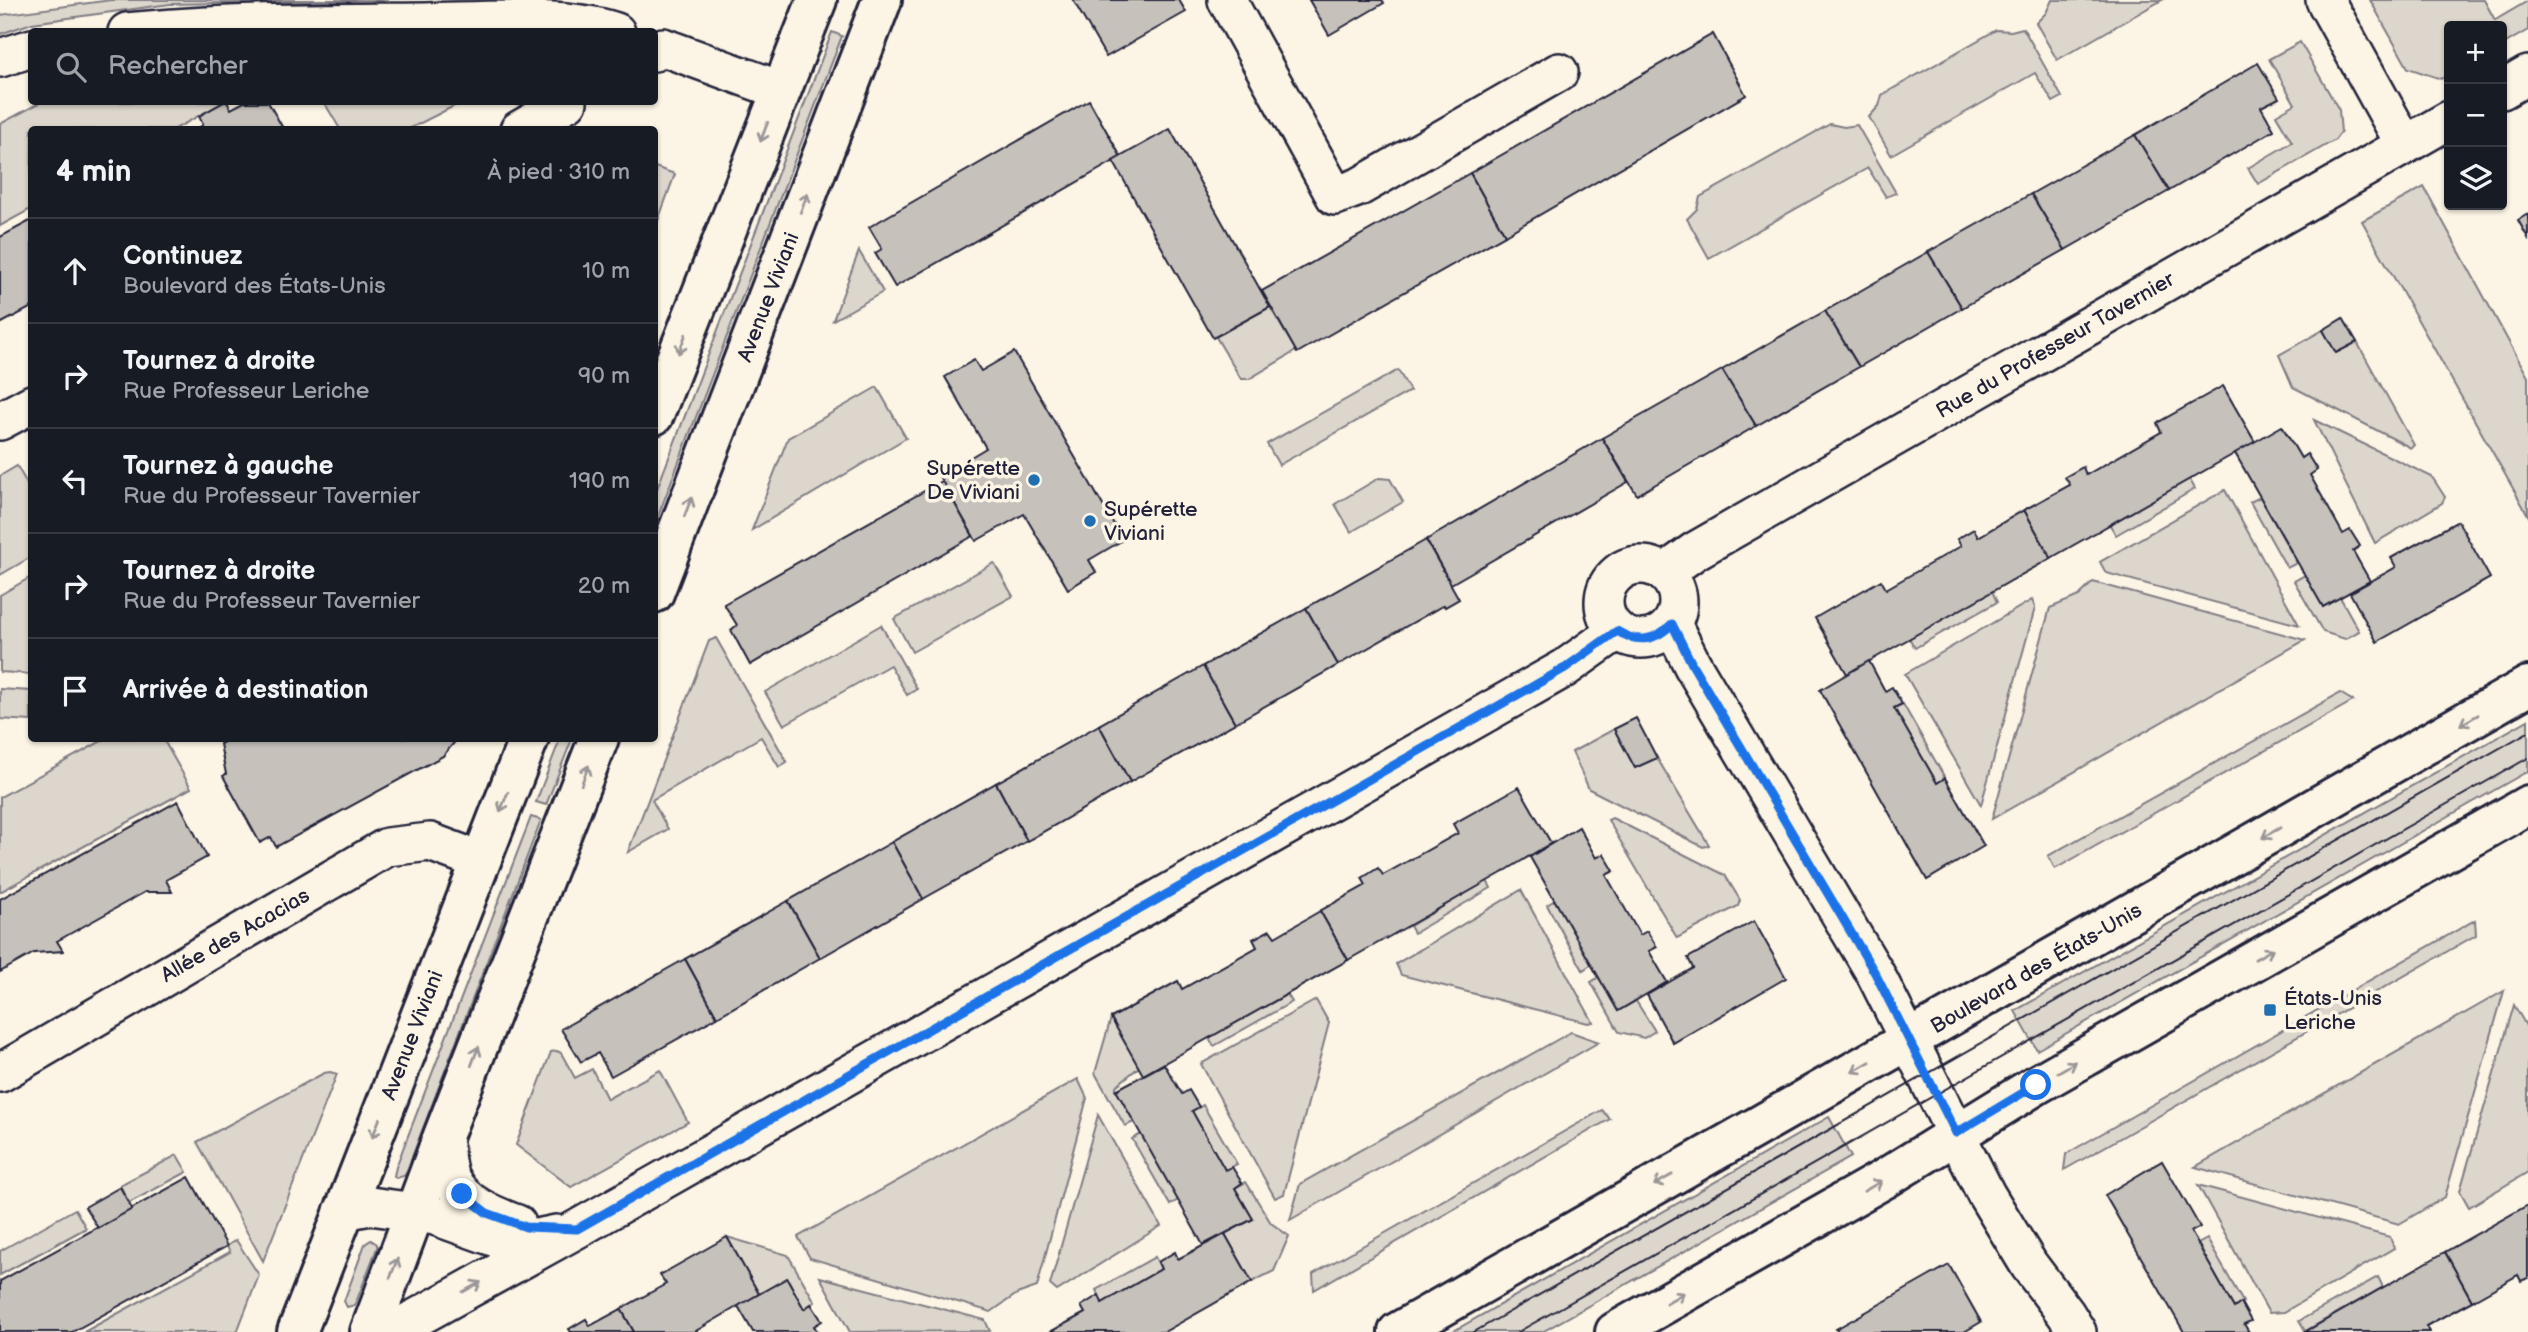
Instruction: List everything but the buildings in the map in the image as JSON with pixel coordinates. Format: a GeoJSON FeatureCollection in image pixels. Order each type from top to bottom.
{"type":"FeatureCollection","features":[{"type":"Feature","properties":{"kind":"street"},"geometry":{"type":"LineString","coordinates":[[658,405],[817,0]]}},
{"type":"Feature","properties":{"kind":"street","name":"Avenue Viviani"},"geometry":{"type":"LineString","coordinates":[[658,583],[882,0]]}},
{"type":"Feature","properties":{"kind":"street"},"geometry":{"type":"LineString","coordinates":[[1227,0],[1335,196],[1359,187],[1559,72]]}},
{"type":"Feature","properties":{"kind":"street"},"geometry":{"type":"LineString","coordinates":[[2325,0],[2405,145]]}},
{"type":"Feature","properties":{"kind":"street"},"geometry":{"type":"LineString","coordinates":[[165,28],[193,25],[514,20],[594,25],[603,28]]}},
{"type":"Feature","properties":{"kind":"street"},"geometry":{"type":"LineString","coordinates":[[658,48],[780,90]]}},
{"type":"Feature","properties":{"kind":"street"},"geometry":{"type":"LineString","coordinates":[[0,58],[28,49]]}},
{"type":"Feature","properties":{"kind":"street"},"geometry":{"type":"LineString","coordinates":[[2507,87],[2528,75]]}},
{"type":"Feature","properties":{"kind":"street"},"geometry":{"type":"LineString","coordinates":[[526,126],[563,105]]}},
{"type":"Feature","properties":{"kind":"street","name":"Rue du Professeur Tavernier"},"geometry":{"type":"LineString","coordinates":[[1664,573],[1707,544],[2444,123]]}},
{"type":"Feature","properties":{"kind":"street"},"geometry":{"type":"LineString","coordinates":[[0,421],[28,406]]}},
{"type":"Feature","properties":{"kind":"street"},"geometry":{"type":"LineString","coordinates":[[1628,567],[1653,567],[1664,573],[1677,592],[1677,614],[1672,624],[1652,639],[1640,640],[1617,631],[1609,621],[1605,609],[1604,596],[1608,584],[1628,567]]}},
{"type":"Feature","properties":{"kind":"street"},"geometry":{"type":"LineString","coordinates":[[1672,624],[1693,666],[1875,973],[1986,1194],[2029,1265],[2077,1332]]}},
{"type":"Feature","properties":{"kind":"street"},"geometry":{"type":"LineString","coordinates":[[391,1332],[1565,668],[1617,631]]}},
{"type":"Feature","properties":{"kind":"street","name":"Boulevard des États-Unis"},"geometry":{"type":"LineString","coordinates":[[1398,1332],[2528,686]]}},
{"type":"Feature","properties":{"kind":"street","name":"Avenue Viviani"},"geometry":{"type":"LineString","coordinates":[[303,1330],[343,1211],[527,742]]}},
{"type":"Feature","properties":{"kind":"street"},"geometry":{"type":"LineString","coordinates":[[370,1332],[443,1136],[597,742]]}},
{"type":"Feature","properties":{"kind":"street"},"geometry":{"type":"LineString","coordinates":[[1615,1332],[1884,1179],[2082,1058],[2528,805]]}},
{"type":"Feature","properties":{"kind":"street","name":"Allée des Acacias"},"geometry":{"type":"LineString","coordinates":[[0,1073],[387,847],[430,842],[481,861]]}},
{"type":"Feature","properties":{"kind":"street"},"geometry":{"type":"LineString","coordinates":[[443,1136],[450,1178],[462,1194],[487,1213],[526,1227],[577,1229]]}},
{"type":"Feature","properties":{"kind":"street"},"geometry":{"type":"LineString","coordinates":[[343,1211],[370,1206],[415,1212],[499,1238],[522,1241],[577,1229]]}},
{"type":"Feature","properties":{"kind":"shaded area"},"geometry":{"type":"Polygon","coordinates":[[[111,0],[389,0],[170,4],[32,23],[0,34],[0,15],[111,0]]]}},
{"type":"Feature","properties":{"kind":"shaded area"},"geometry":{"type":"Polygon","coordinates":[[[2052,0],[2162,0],[2057,60],[2036,23],[2046,13],[2052,0]]]}},
{"type":"Feature","properties":{"kind":"shaded area"},"geometry":{"type":"Polygon","coordinates":[[[2370,0],[2484,0],[2495,20],[2528,1],[2528,30],[2507,42],[2507,21],[2444,21],[2444,77],[2441,79],[2408,68],[2370,0]]]}},
{"type":"Feature","properties":{"kind":"shaded area"},"geometry":{"type":"Polygon","coordinates":[[[2023,28],[2062,97],[2053,102],[2035,73],[1891,155],[1869,117],[1879,106],[1882,95],[1996,30],[2011,31],[2023,28]]]}},
{"type":"Feature","properties":{"kind":"shaded area"},"geometry":{"type":"Polygon","coordinates":[[[832,32],[842,36],[658,516],[658,486],[832,32]]]}},
{"type":"Feature","properties":{"kind":"shaded area"},"geometry":{"type":"Polygon","coordinates":[[[2300,42],[2339,110],[2341,132],[2335,140],[2258,184],[2248,168],[2292,142],[2276,115],[2295,104],[2269,59],[2300,42]]]}},
{"type":"Feature","properties":{"kind":"shaded area"},"geometry":{"type":"Polygon","coordinates":[[[35,105],[219,105],[180,126],[28,126],[28,211],[0,226],[0,124],[35,105]]]}},
{"type":"Feature","properties":{"kind":"shaded area"},"geometry":{"type":"Polygon","coordinates":[[[326,105],[456,105],[415,126],[338,126],[326,105]]]}},
{"type":"Feature","properties":{"kind":"shaded area"},"geometry":{"type":"Polygon","coordinates":[[[1830,124],[1844,127],[1857,125],[1896,193],[1886,197],[1868,168],[1709,258],[1687,219],[1697,209],[1700,197],[1830,124]]]}},
{"type":"Feature","properties":{"kind":"shaded area"},"geometry":{"type":"Polygon","coordinates":[[[658,168],[675,174],[658,221],[658,168]]]}},
{"type":"Feature","properties":{"kind":"shaded area"},"geometry":{"type":"Polygon","coordinates":[[[2424,187],[2528,377],[2528,515],[2362,221],[2424,187]]]}},
{"type":"Feature","properties":{"kind":"shaded area"},"geometry":{"type":"Polygon","coordinates":[[[859,251],[883,292],[833,320],[859,251]]]}},
{"type":"Feature","properties":{"kind":"shaded area"},"geometry":{"type":"Polygon","coordinates":[[[1270,307],[1296,351],[1249,379],[1241,379],[1216,337],[1270,307]]]}},
{"type":"Feature","properties":{"kind":"shaded area"},"geometry":{"type":"Polygon","coordinates":[[[2323,330],[2336,353],[2357,342],[2414,445],[2411,448],[2293,387],[2279,355],[2323,330]]]}},
{"type":"Feature","properties":{"kind":"shaded area"},"geometry":{"type":"Polygon","coordinates":[[[1398,370],[1410,391],[1279,465],[1267,444],[1398,370]]]}},
{"type":"Feature","properties":{"kind":"shaded area"},"geometry":{"type":"Polygon","coordinates":[[[877,387],[906,438],[752,530],[788,438],[877,387]]]}},
{"type":"Feature","properties":{"kind":"shaded area"},"geometry":{"type":"Polygon","coordinates":[[[2314,420],[2432,477],[2445,497],[2442,503],[2375,543],[2314,420]]]}},
{"type":"Feature","properties":{"kind":"shaded area"},"geometry":{"type":"Polygon","coordinates":[[[17,466],[28,486],[28,559],[0,575],[0,476],[17,466]]]}},
{"type":"Feature","properties":{"kind":"shaded area"},"geometry":{"type":"Polygon","coordinates":[[[1379,478],[1390,479],[1403,502],[1351,532],[1335,504],[1379,478]]]}},
{"type":"Feature","properties":{"kind":"shaded area"},"geometry":{"type":"Polygon","coordinates":[[[2189,478],[2195,489],[2116,535],[2110,525],[2189,478]]]}},
{"type":"Feature","properties":{"kind":"shaded area"},"geometry":{"type":"Polygon","coordinates":[[[2225,490],[2299,625],[2106,573],[2100,562],[2225,490]]]}},
{"type":"Feature","properties":{"kind":"shaded area"},"geometry":{"type":"Polygon","coordinates":[[[2260,497],[2297,563],[2287,568],[2250,502],[2260,497]]]}},
{"type":"Feature","properties":{"kind":"shaded area"},"geometry":{"type":"Polygon","coordinates":[[[994,563],[1013,596],[912,652],[894,619],[994,563]]]}},
{"type":"Feature","properties":{"kind":"shaded area"},"geometry":{"type":"Polygon","coordinates":[[[2305,575],[2323,607],[2340,597],[2359,631],[2345,639],[2323,632],[2294,581],[2305,575]]]}},
{"type":"Feature","properties":{"kind":"shaded area"},"geometry":{"type":"Polygon","coordinates":[[[28,579],[28,674],[0,672],[0,595],[28,579]]]}},
{"type":"Feature","properties":{"kind":"shaded area"},"geometry":{"type":"Polygon","coordinates":[[[2093,582],[2305,640],[1992,819],[2050,608],[2079,596],[2093,582]]]}},
{"type":"Feature","properties":{"kind":"shaded area"},"geometry":{"type":"Polygon","coordinates":[[[1992,591],[1997,602],[1915,648],[1909,638],[1992,591]]]}},
{"type":"Feature","properties":{"kind":"shaded area"},"geometry":{"type":"Polygon","coordinates":[[[2032,600],[2035,608],[1981,805],[1905,674],[2032,600]]]}},
{"type":"Feature","properties":{"kind":"shaded area"},"geometry":{"type":"Polygon","coordinates":[[[881,625],[917,689],[907,695],[890,665],[784,725],[765,692],[881,625]]]}},
{"type":"Feature","properties":{"kind":"shaded area"},"geometry":{"type":"Polygon","coordinates":[[[716,638],[787,762],[779,767],[761,737],[652,800],[668,829],[628,852],[709,641],[716,638]]]}},
{"type":"Feature","properties":{"kind":"shaded area"},"geometry":{"type":"Polygon","coordinates":[[[0,689],[28,691],[28,721],[0,719],[0,689]]]}},
{"type":"Feature","properties":{"kind":"shaded area"},"geometry":{"type":"Polygon","coordinates":[[[2340,693],[2353,701],[2055,869],[2048,856],[2340,693]]]}},
{"type":"Feature","properties":{"kind":"shaded area"},"geometry":{"type":"Polygon","coordinates":[[[1903,704],[1945,778],[1937,783],[1894,708],[1903,704]]]}},
{"type":"Feature","properties":{"kind":"shaded area"},"geometry":{"type":"Polygon","coordinates":[[[2528,720],[2528,771],[2037,1050],[2015,1011],[2528,720]]]}},
{"type":"Feature","properties":{"kind":"shaded area"},"geometry":{"type":"Polygon","coordinates":[[[1614,729],[1635,768],[1657,758],[1709,845],[1703,847],[1589,789],[1572,752],[1614,729]]]}},
{"type":"Feature","properties":{"kind":"shaded area"},"geometry":{"type":"Polygon","coordinates":[[[100,742],[165,742],[191,788],[0,892],[0,797],[100,742]]]}},
{"type":"Feature","properties":{"kind":"shaded area"},"geometry":{"type":"Polygon","coordinates":[[[559,742],[571,742],[546,805],[536,802],[559,742]]]}},
{"type":"Feature","properties":{"kind":"shaded area"},"geometry":{"type":"Polygon","coordinates":[[[531,817],[541,820],[407,1170],[404,1176],[396,1178],[396,1167],[531,817]]]}},
{"type":"Feature","properties":{"kind":"shaded area"},"geometry":{"type":"Polygon","coordinates":[[[1612,818],[1725,875],[1740,900],[1738,906],[1677,938],[1608,820],[1612,818]]]}},
{"type":"Feature","properties":{"kind":"shaded area"},"geometry":{"type":"Polygon","coordinates":[[[1487,881],[1491,888],[1414,933],[1410,926],[1487,881]]]}},
{"type":"Feature","properties":{"kind":"shaded area"},"geometry":{"type":"Polygon","coordinates":[[[1521,890],[1593,1022],[1588,1023],[1401,975],[1396,964],[1521,890]]]}},
{"type":"Feature","properties":{"kind":"shaded area"},"geometry":{"type":"Polygon","coordinates":[[[1555,900],[1592,964],[1583,970],[1547,905],[1555,900]]]}},
{"type":"Feature","properties":{"kind":"shaded area"},"geometry":{"type":"Polygon","coordinates":[[[2475,920],[2476,935],[2064,1170],[2066,1154],[2475,920]]]}},
{"type":"Feature","properties":{"kind":"shaded area"},"geometry":{"type":"Polygon","coordinates":[[[1599,977],[1618,1011],[1636,1001],[1655,1031],[1644,1038],[1619,1032],[1591,982],[1599,977]]]}},
{"type":"Feature","properties":{"kind":"shaded area"},"geometry":{"type":"Polygon","coordinates":[[[2504,991],[2445,1197],[2399,1224],[2195,1167],[2504,991]]]}},
{"type":"Feature","properties":{"kind":"shaded area"},"geometry":{"type":"Polygon","coordinates":[[[1287,994],[1292,1002],[1214,1046],[1209,1038],[1287,994]]]}},
{"type":"Feature","properties":{"kind":"shaded area"},"geometry":{"type":"Polygon","coordinates":[[[1316,1000],[1329,1023],[1284,1194],[1275,1198],[1201,1064],[1316,1000]]]}},
{"type":"Feature","properties":{"kind":"shaded area"},"geometry":{"type":"Polygon","coordinates":[[[2514,1005],[2528,1029],[2528,1172],[2469,1207],[2460,1191],[2514,1005]]]}},
{"type":"Feature","properties":{"kind":"shaded area"},"geometry":{"type":"Polygon","coordinates":[[[1111,1018],[1139,1067],[1116,1086],[1134,1122],[1125,1126],[1095,1073],[1111,1018]]]}},
{"type":"Feature","properties":{"kind":"shaded area"},"geometry":{"type":"Polygon","coordinates":[[[1571,1032],[1599,1042],[1290,1220],[1300,1184],[1571,1032]]]}},
{"type":"Feature","properties":{"kind":"shaded area"},"geometry":{"type":"Polygon","coordinates":[[[551,1052],[561,1053],[575,1078],[592,1069],[607,1099],[660,1070],[688,1122],[571,1187],[516,1145],[551,1052]]]}},
{"type":"Feature","properties":{"kind":"shaded area"},"geometry":{"type":"Polygon","coordinates":[[[330,1072],[337,1074],[263,1261],[197,1142],[330,1072]]]}},
{"type":"Feature","properties":{"kind":"shaded area"},"geometry":{"type":"Polygon","coordinates":[[[1078,1079],[1087,1098],[1037,1287],[1017,1294],[991,1312],[810,1258],[798,1237],[1078,1079]]]}},
{"type":"Feature","properties":{"kind":"shaded area"},"geometry":{"type":"Polygon","coordinates":[[[1203,1105],[1237,1164],[1225,1170],[1192,1111],[1203,1105]]]}},
{"type":"Feature","properties":{"kind":"shaded area"},"geometry":{"type":"Polygon","coordinates":[[[1602,1110],[1610,1119],[1314,1290],[1313,1274],[1602,1110]]]}},
{"type":"Feature","properties":{"kind":"shaded area"},"geometry":{"type":"Polygon","coordinates":[[[1098,1115],[1161,1226],[1057,1291],[1050,1285],[1098,1115]]]}},
{"type":"Feature","properties":{"kind":"shaded area"},"geometry":{"type":"Polygon","coordinates":[[[1829,1117],[1851,1157],[1542,1332],[1452,1332],[1829,1117]]]}},
{"type":"Feature","properties":{"kind":"shaded area"},"geometry":{"type":"Polygon","coordinates":[[[1141,1134],[1178,1200],[1170,1205],[1132,1139],[1141,1134]]]}},
{"type":"Feature","properties":{"kind":"shaded area"},"geometry":{"type":"Polygon","coordinates":[[[177,1155],[187,1172],[129,1203],[120,1185],[177,1155]]]}},
{"type":"Feature","properties":{"kind":"shaded area"},"geometry":{"type":"Polygon","coordinates":[[[1246,1182],[1271,1223],[1289,1236],[1274,1271],[1252,1282],[1225,1234],[1253,1219],[1235,1188],[1246,1182]]]}},
{"type":"Feature","properties":{"kind":"shaded area"},"geometry":{"type":"Polygon","coordinates":[[[2198,1185],[2390,1237],[2394,1248],[2284,1312],[2269,1313],[2198,1185]]]}},
{"type":"Feature","properties":{"kind":"shaded area"},"geometry":{"type":"Polygon","coordinates":[[[75,1209],[86,1228],[0,1275],[0,1251],[75,1209]]]}},
{"type":"Feature","properties":{"kind":"shaded area"},"geometry":{"type":"Polygon","coordinates":[[[727,1237],[788,1255],[815,1302],[804,1309],[787,1278],[759,1294],[727,1237]]]}},
{"type":"Feature","properties":{"kind":"shaded area"},"geometry":{"type":"Polygon","coordinates":[[[2207,1239],[2243,1302],[2234,1308],[2198,1244],[2207,1239]]]}},
{"type":"Feature","properties":{"kind":"shaded area"},"geometry":{"type":"Polygon","coordinates":[[[236,1240],[259,1275],[237,1332],[84,1332],[230,1252],[227,1246],[236,1240]]]}},
{"type":"Feature","properties":{"kind":"shaded area"},"geometry":{"type":"Polygon","coordinates":[[[371,1240],[377,1244],[377,1248],[355,1305],[347,1307],[344,1301],[365,1244],[371,1240]]]}},
{"type":"Feature","properties":{"kind":"shaded area"},"geometry":{"type":"Polygon","coordinates":[[[1155,1257],[1161,1269],[1102,1303],[1096,1290],[1155,1257]]]}},
{"type":"Feature","properties":{"kind":"shaded area"},"geometry":{"type":"Polygon","coordinates":[[[820,1277],[985,1320],[990,1331],[850,1332],[820,1277]]]}},
{"type":"Feature","properties":{"kind":"shaded area"},"geometry":{"type":"Polygon","coordinates":[[[2378,1277],[2383,1287],[2305,1331],[2299,1321],[2378,1277]]]}},
{"type":"Feature","properties":{"kind":"tram line"},"geometry":{"type":"LineString","coordinates":[[1474,1332],[2528,732]]}},
{"type":"Feature","properties":{"kind":"tram line"},"geometry":{"type":"LineString","coordinates":[[1518,1332],[2528,758]]}},
{"type":"Feature","properties":{"kind":"place","name":"Supérette De Viviani"},"geometry":{"type":"Point","coordinates":[1034,480]}},
{"type":"Feature","properties":{"kind":"place","name":"Supérette Viviani"},"geometry":{"type":"Point","coordinates":[1090,521]}},
{"type":"Feature","properties":{"kind":"place","name":"États-Unis Leriche"},"geometry":{"type":"Point","coordinates":[2270,1010]}},
{"type":"Feature","properties":{"kind":"route"},"geometry":{"type":"LineString","coordinates":[[462,1194],[487,1213],[526,1227],[577,1229],[1565,668],[1617,631],[1640,640],[1652,639],[1672,624],[1693,666],[1875,973],[1956,1133],[2036,1085]]}}]}
